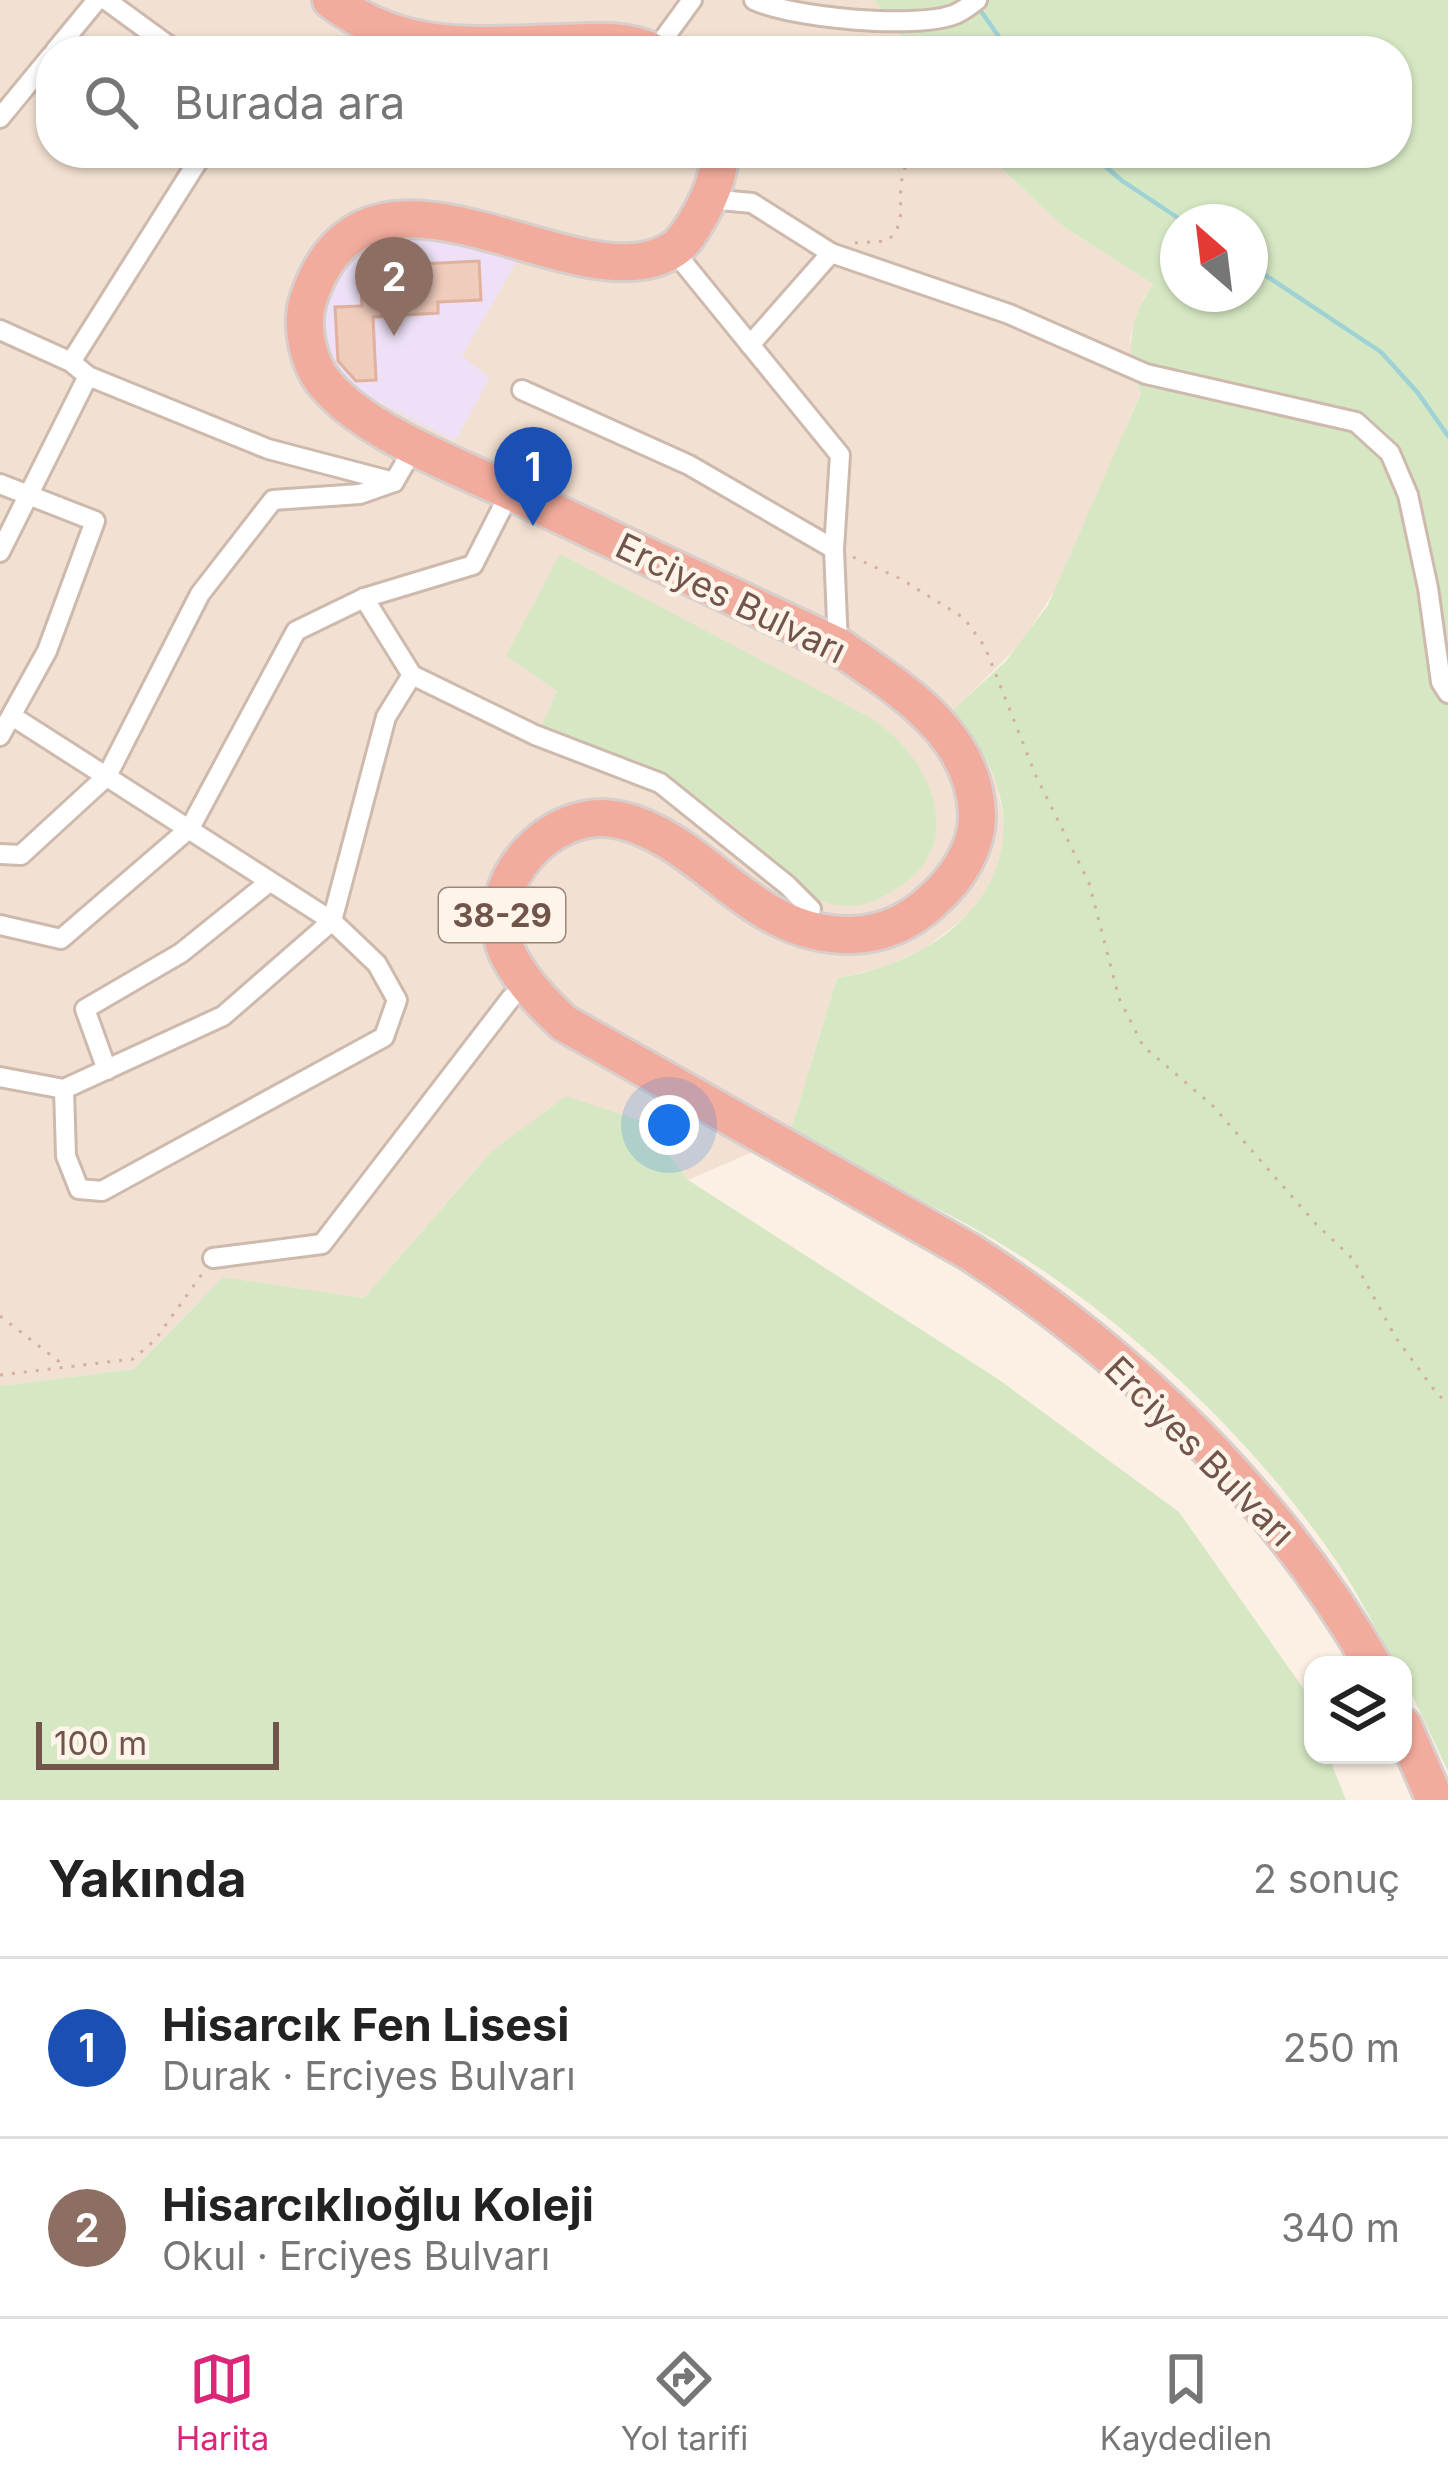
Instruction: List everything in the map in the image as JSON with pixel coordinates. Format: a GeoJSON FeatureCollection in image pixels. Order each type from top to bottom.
{"type":"FeatureCollection","features":[{"type":"Feature","properties":{"kind":"highway"},"geometry":{"type":"LineString","coordinates":[[331,0],[391,36]]}},
{"type":"Feature","properties":{"kind":"highway"},"geometry":{"type":"LineString","coordinates":[[368,0],[440,24],[616,19],[648,36]]}},
{"type":"Feature","properties":{"kind":"highway","name":"Erciyes Bulvarı"},"geometry":{"type":"LineString","coordinates":[[695,168],[688,196],[662,231],[627,240],[596,238],[422,197],[379,200],[337,220],[319,239],[284,302],[282,332],[290,363],[307,398],[399,473],[501,510],[836,670],[916,730],[939,762],[954,796],[950,838],[935,869],[888,907],[824,914],[793,902],[661,814],[622,798],[562,805],[528,821],[501,851],[484,882],[479,930],[487,962],[511,998],[550,1040],[589,1066],[958,1271],[1022,1314],[1123,1399],[1239,1513],[1286,1569],[1342,1656]]}},
{"type":"Feature","properties":{"kind":"highway"},"geometry":{"type":"LineString","coordinates":[[673,250],[692,231],[720,168]]}},
{"type":"Feature","properties":{"kind":"highway","name":"Erciyes Bulvarı"},"geometry":{"type":"LineString","coordinates":[[673,250],[629,262],[592,259],[462,225],[421,219],[385,221],[350,238],[335,253],[312,290],[304,330],[325,384],[378,424],[433,455],[838,646],[932,715],[958,751],[976,792],[977,822],[953,882],[897,927],[820,936],[783,922],[651,834],[618,819],[568,826],[541,839],[519,863],[506,889],[501,929],[507,952],[536,996],[564,1023],[970,1252],[1065,1321],[1172,1414],[1256,1498],[1303,1555],[1367,1656]]}},
{"type":"Feature","properties":{"kind":"highway"},"geometry":{"type":"LineString","coordinates":[[1412,1747],[1435,1800]]}},
{"type":"Feature","properties":{"kind":"highway"},"geometry":{"type":"LineString","coordinates":[[1396,1764],[1412,1800]]}},
{"type":"Feature","properties":{"kind":"street"},"geometry":{"type":"LineString","coordinates":[[67,36],[97,0]]}},
{"type":"Feature","properties":{"kind":"street"},"geometry":{"type":"LineString","coordinates":[[106,0],[155,36]]}},
{"type":"Feature","properties":{"kind":"street"},"geometry":{"type":"LineString","coordinates":[[672,36],[692,0]]}},
{"type":"Feature","properties":{"kind":"street"},"geometry":{"type":"LineString","coordinates":[[754,0],[778,10],[835,19],[938,19],[977,0]]}},
{"type":"Feature","properties":{"kind":"street"},"geometry":{"type":"LineString","coordinates":[[0,118],[36,74]]}},
{"type":"Feature","properties":{"kind":"street"},"geometry":{"type":"LineString","coordinates":[[71,362],[194,168]]}},
{"type":"Feature","properties":{"kind":"street"},"geometry":{"type":"LineString","coordinates":[[709,199],[752,203],[831,253],[1009,314],[1146,374],[1356,422],[1390,453],[1408,495],[1441,682],[1448,693]]}},
{"type":"Feature","properties":{"kind":"street"},"geometry":{"type":"LineString","coordinates":[[673,250],[840,455],[834,549],[838,646]]}},
{"type":"Feature","properties":{"kind":"street"},"geometry":{"type":"LineString","coordinates":[[750,345],[831,253]]}},
{"type":"Feature","properties":{"kind":"street"},"geometry":{"type":"LineString","coordinates":[[0,330],[71,362],[88,376],[268,449],[399,473]]}},
{"type":"Feature","properties":{"kind":"street"},"geometry":{"type":"LineString","coordinates":[[0,552],[88,376]]}},
{"type":"Feature","properties":{"kind":"street"},"geometry":{"type":"LineString","coordinates":[[522,390],[688,465],[834,549]]}},
{"type":"Feature","properties":{"kind":"street"},"geometry":{"type":"LineString","coordinates":[[0,854],[21,855],[106,776],[200,594],[273,500],[360,494],[399,473]]}},
{"type":"Feature","properties":{"kind":"street"},"geometry":{"type":"LineString","coordinates":[[0,484],[95,521],[47,651],[0,736]]}},
{"type":"Feature","properties":{"kind":"street"},"geometry":{"type":"LineString","coordinates":[[0,925],[61,939],[190,828],[296,631],[364,598],[472,566],[501,510]]}},
{"type":"Feature","properties":{"kind":"street"},"geometry":{"type":"LineString","coordinates":[[364,598],[412,675],[536,735],[660,784],[788,884],[811,909]]}},
{"type":"Feature","properties":{"kind":"street"},"geometry":{"type":"LineString","coordinates":[[0,1077],[64,1089],[223,1016],[332,921],[386,717],[412,675]]}},
{"type":"Feature","properties":{"kind":"street"},"geometry":{"type":"LineString","coordinates":[[12,716],[332,921],[377,964],[397,1000],[384,1037],[102,1191],[79,1189],[66,1156],[64,1089]]}},
{"type":"Feature","properties":{"kind":"street"},"geometry":{"type":"LineString","coordinates":[[107,1070],[85,1009],[181,953],[268,883]]}},
{"type":"Feature","properties":{"kind":"street"},"geometry":{"type":"LineString","coordinates":[[214,1258],[322,1244],[511,998]]}},
{"type":"Feature","properties":{"kind":"path"},"geometry":{"type":"LineString","coordinates":[[831,253],[846,245],[880,243],[893,237],[901,223],[905,168]]}},
{"type":"Feature","properties":{"kind":"path"},"geometry":{"type":"LineString","coordinates":[[834,549],[901,579],[964,618],[985,647],[1036,776],[1089,883],[1119,998],[1143,1046],[1212,1105],[1316,1224],[1354,1259],[1396,1338],[1448,1402]]}},
{"type":"Feature","properties":{"kind":"path"},"geometry":{"type":"LineString","coordinates":[[0,1375],[118,1362],[145,1351],[214,1258]]}},
{"type":"Feature","properties":{"kind":"path"},"geometry":{"type":"LineString","coordinates":[[0,1316],[67,1368]]}},
{"type":"Feature","properties":{"kind":"shaded area"},"geometry":{"type":"Polygon","coordinates":[[[0,0],[874,0],[900,36],[36,36],[36,168],[1001,168],[1064,227],[1153,284],[1130,338],[1141,392],[1059,584],[1021,643],[953,711],[979,745],[997,784],[1005,830],[998,872],[972,912],[924,949],[882,968],[837,978],[789,1136],[688,1180],[644,1122],[491,1152],[364,1298],[223,1277],[134,1369],[0,1386],[0,0]]]}},
{"type":"Feature","properties":{"kind":"shaded area"},"geometry":{"type":"Polygon","coordinates":[[[388,229],[521,254],[462,356],[490,378],[455,441],[371,398],[328,366],[316,286],[388,229]]]}},
{"type":"Feature","properties":{"kind":"green space"},"geometry":{"type":"Polygon","coordinates":[[[874,0],[1448,0],[1448,1771],[1412,1695],[1412,1656],[1391,1656],[1337,1562],[1304,1516],[1182,1382],[1041,1269],[918,1199],[789,1136],[837,978],[888,965],[932,944],[967,916],[990,882],[1002,843],[1001,801],[985,757],[952,711],[1006,661],[1048,605],[1141,393],[1132,364],[1132,337],[1153,284],[1064,227],[1001,168],[1412,168],[1412,36],[900,36],[874,0]]]}},
{"type":"Feature","properties":{"kind":"green space"},"geometry":{"type":"Polygon","coordinates":[[[560,554],[869,717],[890,733],[924,776],[933,800],[932,848],[920,869],[873,901],[853,906],[828,903],[799,888],[715,811],[643,772],[540,730],[557,691],[506,656],[560,554]]]}},
{"type":"Feature","properties":{"kind":"green space"},"geometry":{"type":"Polygon","coordinates":[[[566,1096],[644,1122],[688,1180],[998,1379],[1179,1512],[1303,1688],[1304,1764],[1332,1764],[1346,1800],[0,1800],[0,1386],[134,1369],[223,1277],[364,1298],[491,1152],[566,1096]]]}},
{"type":"Feature","properties":{"kind":"building"},"geometry":{"type":"Polygon","coordinates":[[[479,261],[481,300],[438,302],[438,313],[373,317],[376,380],[356,381],[338,361],[335,307],[362,306],[360,267],[479,261]]]}},
{"type":"Feature","properties":{"kind":"waterway"},"geometry":{"type":"LineString","coordinates":[[978,7],[998,36]]}},
{"type":"Feature","properties":{"kind":"waterway"},"geometry":{"type":"LineString","coordinates":[[1107,168],[1160,206]]}},
{"type":"Feature","properties":{"kind":"waterway"},"geometry":{"type":"LineString","coordinates":[[1268,277],[1381,352],[1448,436]]}},
{"type":"Feature","properties":{"kind":"place","name":"Hisarcıklıoğlu Koleji"},"geometry":{"type":"Point","coordinates":[394,336]}},
{"type":"Feature","properties":{"kind":"place","name":"Hisarcık Fen Lisesi"},"geometry":{"type":"Point","coordinates":[533,526]}}]}
